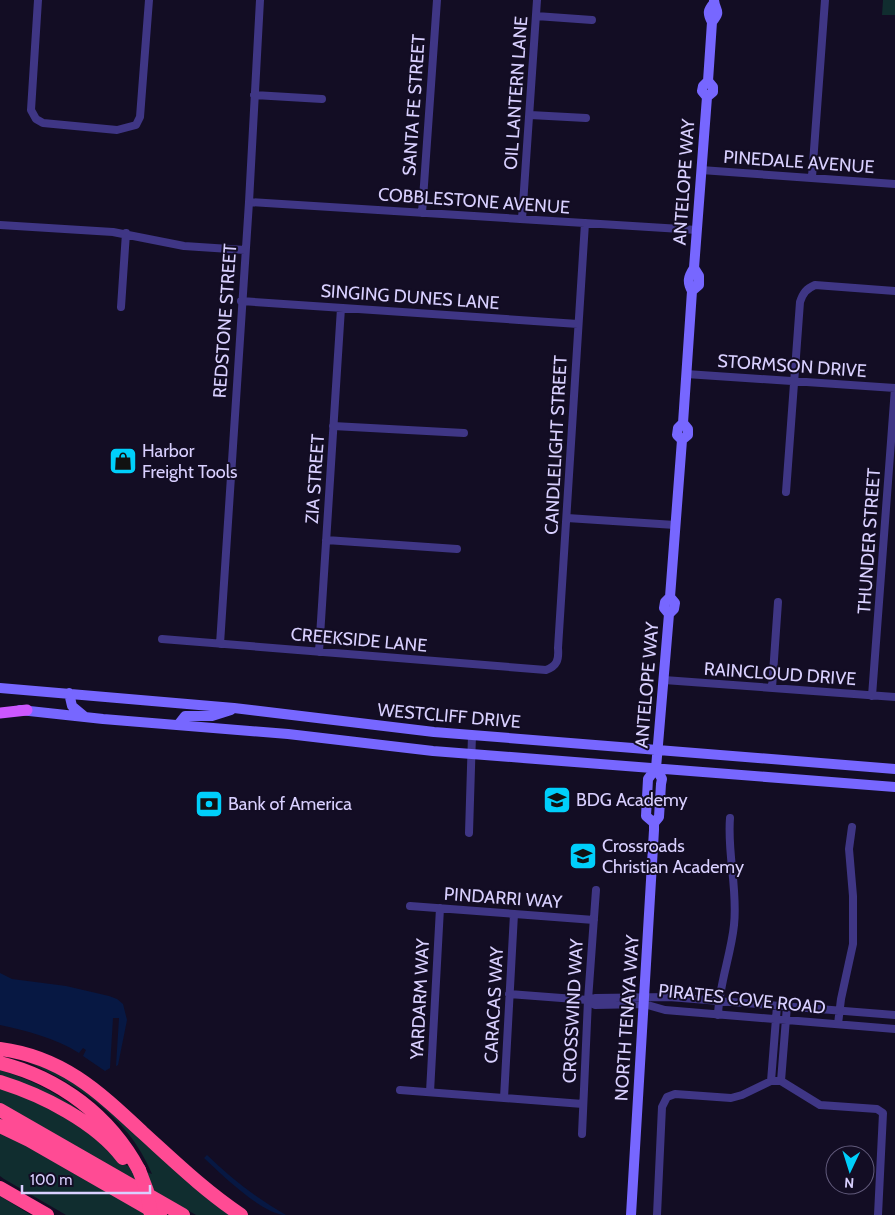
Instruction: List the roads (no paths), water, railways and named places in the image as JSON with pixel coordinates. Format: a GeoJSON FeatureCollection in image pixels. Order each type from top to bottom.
{"type":"FeatureCollection","features":[{"type":"Feature","properties":{"kind":"highway"},"geometry":{"type":"LineString","coordinates":[[0,1049],[24,1053],[47,1060],[83,1081],[109,1101],[202,1186],[241,1215]]}},
{"type":"Feature","properties":{"kind":"highway"},"geometry":{"type":"LineString","coordinates":[[0,1063],[44,1079],[84,1104],[118,1137],[139,1170],[147,1190],[152,1215]]}},
{"type":"Feature","properties":{"kind":"highway"},"geometry":{"type":"LineString","coordinates":[[0,1082],[44,1100],[74,1116],[106,1139],[126,1161],[139,1170]]}},
{"type":"Feature","properties":{"kind":"highway"},"geometry":{"type":"LineString","coordinates":[[0,1110],[183,1215]]}},
{"type":"Feature","properties":{"kind":"highway"},"geometry":{"type":"LineString","coordinates":[[0,1126],[29,1140],[160,1215]]}},
{"type":"Feature","properties":{"kind":"highway"},"geometry":{"type":"LineString","coordinates":[[0,1188],[47,1215]]}},
{"type":"Feature","properties":{"kind":"main road","name":"ANTELOPE WAY"},"geometry":{"type":"LineString","coordinates":[[657,759],[669,614],[674,609],[675,603],[670,597],[682,440],[688,435],[688,429],[683,423],[692,291],[699,285],[699,276],[694,268],[707,98],[712,92],[713,87],[708,81],[712,22],[708,10],[714,1]]}},
{"type":"Feature","properties":{"kind":"main road","name":"WESTCLIFF DRIVE"},"geometry":{"type":"LineString","coordinates":[[0,688],[234,708],[895,787]]}},
{"type":"Feature","properties":{"kind":"main road"},"geometry":{"type":"LineString","coordinates":[[69,693],[69,700],[72,706],[79,714],[87,717]]}},
{"type":"Feature","properties":{"kind":"main road","name":"WESTCLIFF DRIVE"},"geometry":{"type":"LineString","coordinates":[[0,708],[288,734],[470,754],[657,759],[895,769]]}},
{"type":"Feature","properties":{"kind":"main road"},"geometry":{"type":"LineString","coordinates":[[178,725],[184,716],[215,715],[234,708]]}},
{"type":"Feature","properties":{"kind":"main road"},"geometry":{"type":"LineString","coordinates":[[0,713],[27,710]]}},
{"type":"Feature","properties":{"kind":"main road"},"geometry":{"type":"LineString","coordinates":[[288,734],[290,715]]}},
{"type":"Feature","properties":{"kind":"main road","name":"NORTH TENAYA WAY"},"geometry":{"type":"LineString","coordinates":[[631,1215],[654,823],[659,817],[662,779],[657,759]]}},
{"type":"Feature","properties":{"kind":"street"},"geometry":{"type":"LineString","coordinates":[[38,0],[31,110],[36,119],[43,123],[117,130],[136,125],[140,117],[149,0]]}},
{"type":"Feature","properties":{"kind":"street","name":"REDSTONE STREET"},"geometry":{"type":"LineString","coordinates":[[220,644],[241,301],[249,202],[260,0]]}},
{"type":"Feature","properties":{"kind":"street","name":"SANTA FE STREET"},"geometry":{"type":"LineString","coordinates":[[422,212],[437,0]]}},
{"type":"Feature","properties":{"kind":"street","name":"OIL LANTERN LANE"},"geometry":{"type":"LineString","coordinates":[[522,219],[537,0]]}},
{"type":"Feature","properties":{"kind":"street"},"geometry":{"type":"LineString","coordinates":[[812,177],[825,0]]}},
{"type":"Feature","properties":{"kind":"street"},"geometry":{"type":"LineString","coordinates":[[536,16],[592,20]]}},
{"type":"Feature","properties":{"kind":"street"},"geometry":{"type":"LineString","coordinates":[[254,95],[322,99]]}},
{"type":"Feature","properties":{"kind":"street"},"geometry":{"type":"LineString","coordinates":[[530,115],[586,118]]}},
{"type":"Feature","properties":{"kind":"street","name":"PINEDALE AVENUE"},"geometry":{"type":"LineString","coordinates":[[701,170],[895,184]]}},
{"type":"Feature","properties":{"kind":"street","name":"COBBLESTONE AVENUE"},"geometry":{"type":"LineString","coordinates":[[249,202],[697,230]]}},
{"type":"Feature","properties":{"kind":"street","name":"CANDLELIGHT STREET"},"geometry":{"type":"LineString","coordinates":[[554,667],[559,659],[585,223]]}},
{"type":"Feature","properties":{"kind":"street"},"geometry":{"type":"LineString","coordinates":[[0,225],[126,233],[184,246],[245,250]]}},
{"type":"Feature","properties":{"kind":"street"},"geometry":{"type":"LineString","coordinates":[[121,307],[126,233]]}},
{"type":"Feature","properties":{"kind":"street"},"geometry":{"type":"LineString","coordinates":[[786,492],[802,295],[808,288],[815,285],[895,291]]}},
{"type":"Feature","properties":{"kind":"street","name":"SINGING DUNES LANE"},"geometry":{"type":"LineString","coordinates":[[241,301],[578,324]]}},
{"type":"Feature","properties":{"kind":"street","name":"ZIA STREET"},"geometry":{"type":"LineString","coordinates":[[319,652],[341,308]]}},
{"type":"Feature","properties":{"kind":"street","name":"STORMSON DRIVE"},"geometry":{"type":"LineString","coordinates":[[686,374],[895,388]]}},
{"type":"Feature","properties":{"kind":"street","name":"THUNDER STREET"},"geometry":{"type":"LineString","coordinates":[[872,696],[895,388]]}},
{"type":"Feature","properties":{"kind":"street"},"geometry":{"type":"LineString","coordinates":[[333,426],[464,433]]}},
{"type":"Feature","properties":{"kind":"street"},"geometry":{"type":"LineString","coordinates":[[566,518],[676,524]]}},
{"type":"Feature","properties":{"kind":"street"},"geometry":{"type":"LineString","coordinates":[[326,540],[457,549]]}},
{"type":"Feature","properties":{"kind":"street"},"geometry":{"type":"LineString","coordinates":[[772,688],[778,602]]}},
{"type":"Feature","properties":{"kind":"street","name":"CREEKSIDE LANE"},"geometry":{"type":"LineString","coordinates":[[162,639],[546,670],[554,667]]}},
{"type":"Feature","properties":{"kind":"street","name":"RAINCLOUD DRIVE"},"geometry":{"type":"LineString","coordinates":[[664,680],[895,697]]}},
{"type":"Feature","properties":{"kind":"street"},"geometry":{"type":"LineString","coordinates":[[469,833],[472,735]]}},
{"type":"Feature","properties":{"kind":"street"},"geometry":{"type":"LineString","coordinates":[[718,1015],[718,1001],[734,925],[735,902],[728,838],[730,818]]}},
{"type":"Feature","properties":{"kind":"street"},"geometry":{"type":"LineString","coordinates":[[838,1024],[853,944],[853,896],[849,849],[852,827]]}},
{"type":"Feature","properties":{"kind":"street","name":"CROSSWIND WAY"},"geometry":{"type":"LineString","coordinates":[[582,1134],[588,1000],[596,890]]}},
{"type":"Feature","properties":{"kind":"street","name":"PINDARRI WAY"},"geometry":{"type":"LineString","coordinates":[[410,906],[594,920]]}},
{"type":"Feature","properties":{"kind":"street","name":"YARDARM WAY"},"geometry":{"type":"LineString","coordinates":[[430,1092],[440,908]]}},
{"type":"Feature","properties":{"kind":"street","name":"CARACAS WAY"},"geometry":{"type":"LineString","coordinates":[[504,1098],[514,914]]}},
{"type":"Feature","properties":{"kind":"street","name":"PIRATES COVE ROAD"},"geometry":{"type":"LineString","coordinates":[[509,994],[588,1000],[595,998],[644,1001],[669,997],[895,1015]]}},
{"type":"Feature","properties":{"kind":"street","name":"PIRATES COVE ROAD"},"geometry":{"type":"LineString","coordinates":[[644,1001],[665,1010],[895,1029]]}},
{"type":"Feature","properties":{"kind":"street"},"geometry":{"type":"LineString","coordinates":[[771,1081],[777,1006]]}},
{"type":"Feature","properties":{"kind":"street"},"geometry":{"type":"LineString","coordinates":[[781,1081],[787,1006]]}},
{"type":"Feature","properties":{"kind":"street"},"geometry":{"type":"LineString","coordinates":[[657,1215],[662,1107],[667,1097],[675,1094],[731,1098],[742,1095],[771,1081],[781,1081],[820,1105],[877,1109],[883,1113],[878,1215]]}},
{"type":"Feature","properties":{"kind":"street"},"geometry":{"type":"LineString","coordinates":[[400,1090],[583,1104]]}},
{"type":"Feature","properties":{"kind":"water"},"geometry":{"type":"Polygon","coordinates":[[[0,973],[12,979],[66,986],[117,999],[123,1004],[127,1020],[118,1065],[116,1066],[119,1018],[113,1018],[110,1068],[105,1071],[83,1056],[86,1050],[83,1048],[79,1053],[51,1039],[0,1025],[0,973]]]}},
{"type":"Feature","properties":{"kind":"water"},"geometry":{"type":"Polygon","coordinates":[[[207,1155],[244,1187],[286,1215],[277,1213],[254,1201],[204,1158],[207,1155]]]}},
{"type":"Feature","properties":{"kind":"place","name":"Harbor Freight Tools"},"geometry":{"type":"Point","coordinates":[123,461]}},
{"type":"Feature","properties":{"kind":"place","name":"BDG Academy"},"geometry":{"type":"Point","coordinates":[557,800]}},
{"type":"Feature","properties":{"kind":"place","name":"Bank of America"},"geometry":{"type":"Point","coordinates":[209,804]}},
{"type":"Feature","properties":{"kind":"place","name":"Crossroads Christian Academy"},"geometry":{"type":"Point","coordinates":[583,856]}}]}
